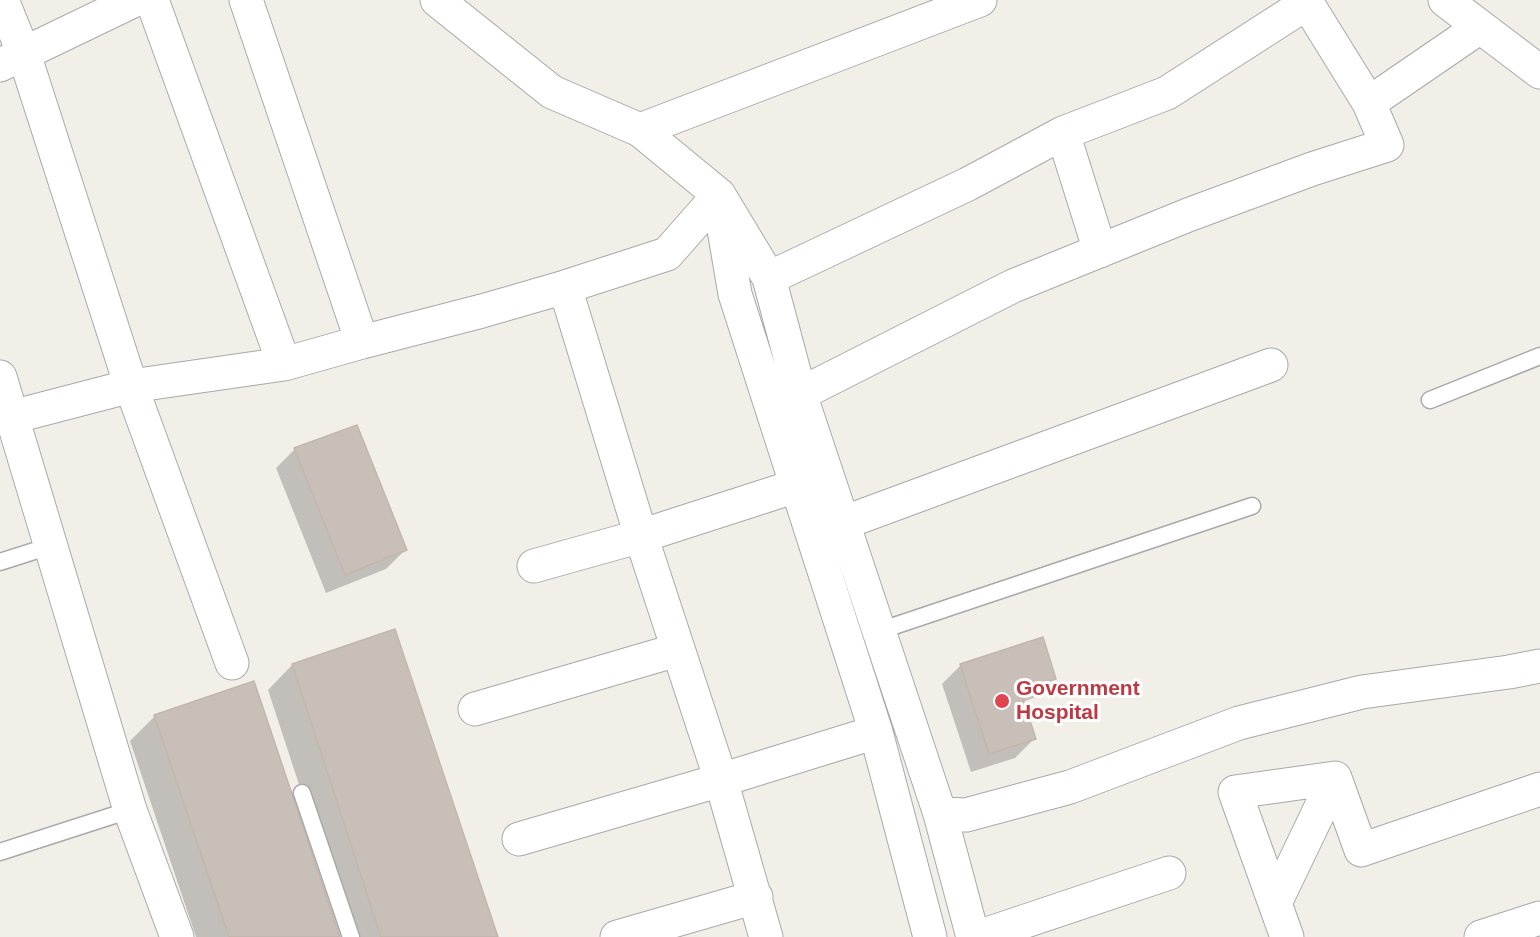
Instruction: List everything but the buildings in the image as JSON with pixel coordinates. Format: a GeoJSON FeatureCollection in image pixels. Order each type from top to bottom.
{"type":"FeatureCollection","features":[{"type":"Feature","properties":{"kind":"street"},"geometry":{"type":"LineString","coordinates":[[2,0],[12,59],[232,663]]}},
{"type":"Feature","properties":{"kind":"street"},"geometry":{"type":"LineString","coordinates":[[12,59],[103,7],[135,0]]}},
{"type":"Feature","properties":{"kind":"street"},"geometry":{"type":"LineString","coordinates":[[153,0],[284,364]]}},
{"type":"Feature","properties":{"kind":"street"},"geometry":{"type":"LineString","coordinates":[[246,0],[362,342]]}},
{"type":"Feature","properties":{"kind":"street"},"geometry":{"type":"LineString","coordinates":[[436,0],[552,92],[640,130],[719,195],[769,279],[800,394],[940,814],[974,937]]}},
{"type":"Feature","properties":{"kind":"street"},"geometry":{"type":"LineString","coordinates":[[640,130],[980,0]]}},
{"type":"Feature","properties":{"kind":"street"},"geometry":{"type":"LineString","coordinates":[[1445,0],[1540,72]]}},
{"type":"Feature","properties":{"kind":"street"},"geometry":{"type":"LineString","coordinates":[[769,279],[968,184],[1063,133],[1167,93],[1307,3],[1369,103],[1387,145],[1312,169],[1100,250],[1013,286],[800,394]]}},
{"type":"Feature","properties":{"kind":"street"},"geometry":{"type":"LineString","coordinates":[[1369,103],[1480,27]]}},
{"type":"Feature","properties":{"kind":"street"},"geometry":{"type":"LineString","coordinates":[[1063,133],[1100,250]]}},
{"type":"Feature","properties":{"kind":"street"},"geometry":{"type":"LineString","coordinates":[[12,417],[131,386],[284,364],[565,287],[667,254],[719,195]]}},
{"type":"Feature","properties":{"kind":"street"},"geometry":{"type":"LineString","coordinates":[[719,195],[735,294],[876,732],[930,937]]}},
{"type":"Feature","properties":{"kind":"street"},"geometry":{"type":"LineString","coordinates":[[565,287],[677,650],[721,780],[766,937]]}},
{"type":"Feature","properties":{"kind":"street"},"geometry":{"type":"LineString","coordinates":[[843,523],[1271,365]]}},
{"type":"Feature","properties":{"kind":"street"},"geometry":{"type":"LineString","coordinates":[[0,377],[130,810],[177,937]]}},
{"type":"Feature","properties":{"kind":"street"},"geometry":{"type":"LineString","coordinates":[[534,566],[641,536],[796,486]]}},
{"type":"Feature","properties":{"kind":"street"},"geometry":{"type":"LineString","coordinates":[[475,709],[677,650]]}},
{"type":"Feature","properties":{"kind":"street"},"geometry":{"type":"LineString","coordinates":[[940,814],[966,815],[1070,788],[1239,723],[1362,692],[1540,666]]}},
{"type":"Feature","properties":{"kind":"street"},"geometry":{"type":"LineString","coordinates":[[519,839],[876,732]]}},
{"type":"Feature","properties":{"kind":"street"},"geometry":{"type":"LineString","coordinates":[[1335,778],[1361,850],[1540,789]]}},
{"type":"Feature","properties":{"kind":"street"},"geometry":{"type":"LineString","coordinates":[[1287,937],[1235,792],[1335,778]]}},
{"type":"Feature","properties":{"kind":"street"},"geometry":{"type":"LineString","coordinates":[[1275,903],[1335,778]]}},
{"type":"Feature","properties":{"kind":"street"},"geometry":{"type":"LineString","coordinates":[[978,937],[1170,873]]}},
{"type":"Feature","properties":{"kind":"street"},"geometry":{"type":"LineString","coordinates":[[617,937],[756,897]]}},
{"type":"Feature","properties":{"kind":"street"},"geometry":{"type":"LineString","coordinates":[[1481,937],[1540,918]]}},
{"type":"Feature","properties":{"kind":"lane"},"geometry":{"type":"LineString","coordinates":[[1430,400],[1540,356]]}},
{"type":"Feature","properties":{"kind":"lane"},"geometry":{"type":"LineString","coordinates":[[879,631],[1252,506]]}},
{"type":"Feature","properties":{"kind":"lane"},"geometry":{"type":"LineString","coordinates":[[0,562],[50,546]]}},
{"type":"Feature","properties":{"kind":"lane"},"geometry":{"type":"LineString","coordinates":[[302,793],[351,937]]}},
{"type":"Feature","properties":{"kind":"lane"},"geometry":{"type":"LineString","coordinates":[[0,852],[130,810]]}},
{"type":"Feature","properties":{"kind":"place","name":"Government Hospital"},"geometry":{"type":"Point","coordinates":[1002,701]}}]}
